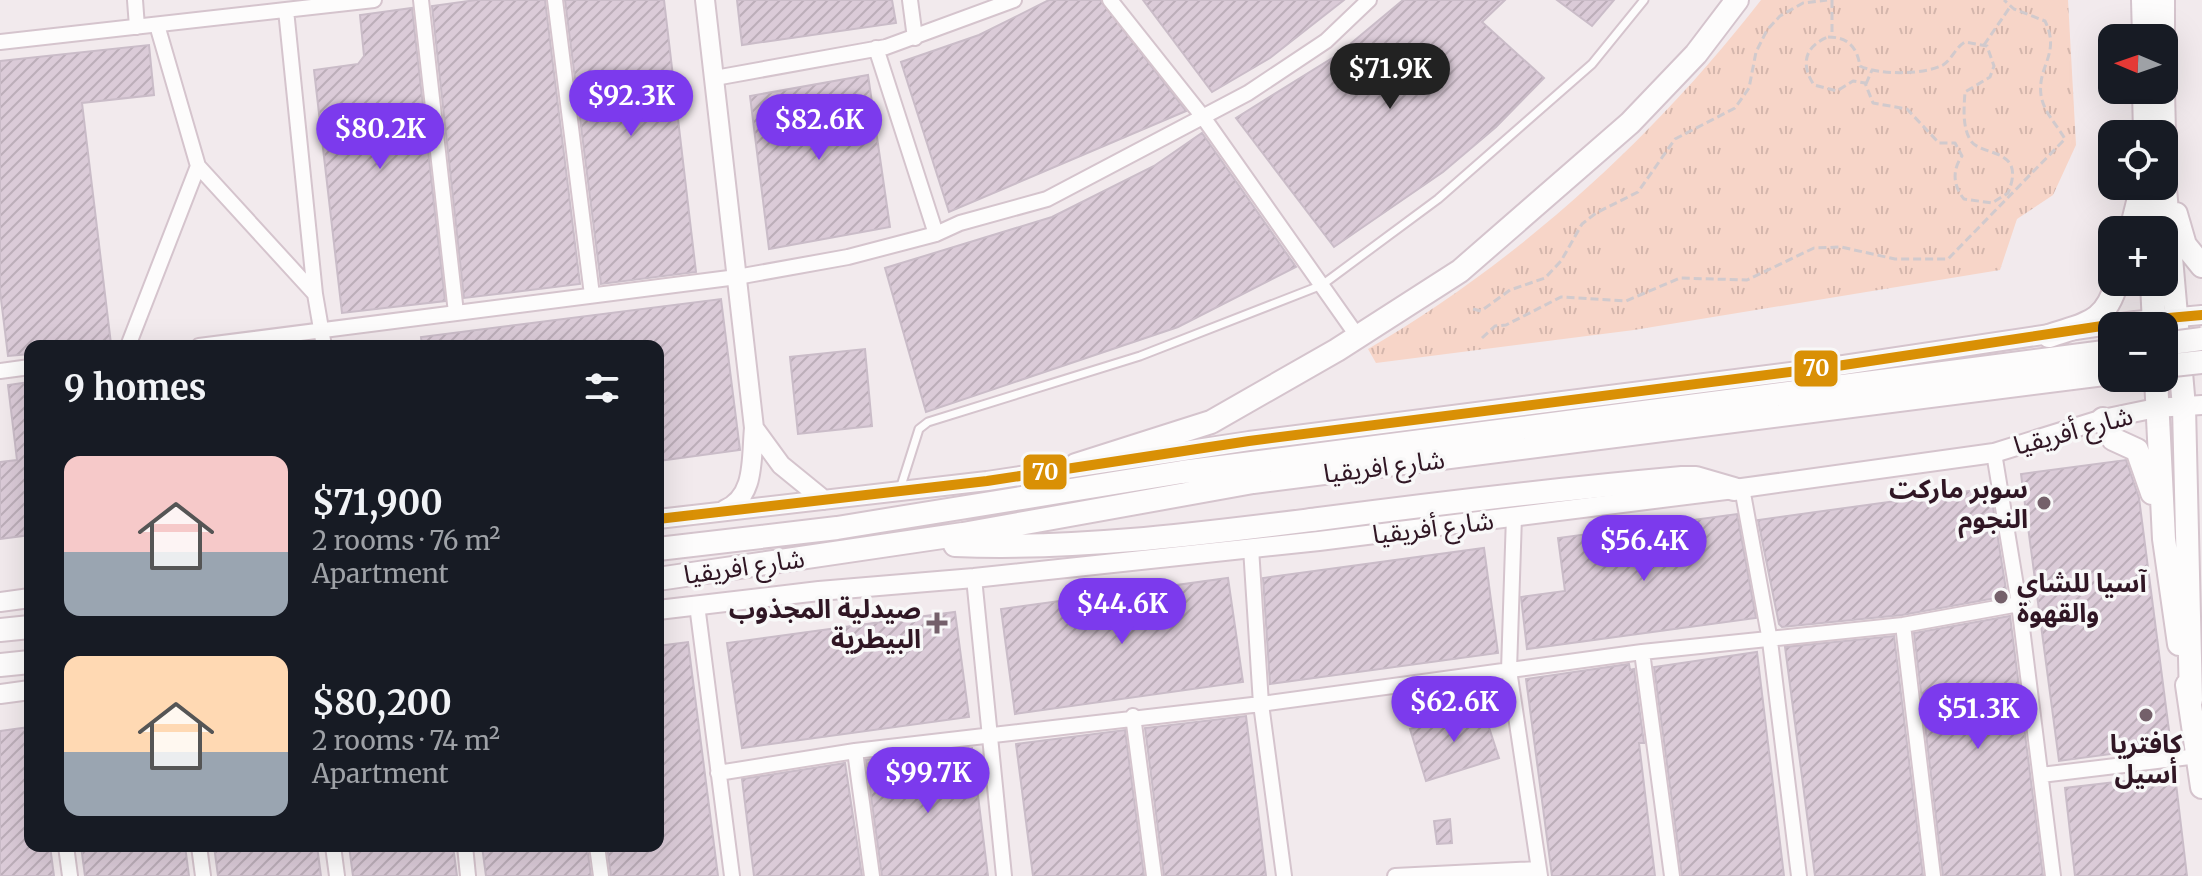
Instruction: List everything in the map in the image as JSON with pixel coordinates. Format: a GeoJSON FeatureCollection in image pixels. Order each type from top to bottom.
{"type":"FeatureCollection","features":[{"type":"Feature","properties":{"kind":"highway"},"geometry":{"type":"LineString","coordinates":[[1076,465],[1211,422],[1358,337],[1460,271],[1554,193],[1674,77],[1737,0]]}},
{"type":"Feature","properties":{"kind":"highway"},"geometry":{"type":"LineString","coordinates":[[2143,0],[2144,24]]}},
{"type":"Feature","properties":{"kind":"highway"},"geometry":{"type":"LineString","coordinates":[[2163,0],[2163,24]]}},
{"type":"Feature","properties":{"kind":"highway"},"geometry":{"type":"LineString","coordinates":[[2161,312],[2164,200]]}},
{"type":"Feature","properties":{"kind":"highway"},"geometry":{"type":"LineString","coordinates":[[2171,200],[2185,245],[2202,266]]}},
{"type":"Feature","properties":{"kind":"highway"},"geometry":{"type":"LineString","coordinates":[[2049,336],[2096,320],[2105,313],[2112,296]]}},
{"type":"Feature","properties":{"kind":"highway"},"geometry":{"type":"LineString","coordinates":[[2178,342],[2202,339]]}},
{"type":"Feature","properties":{"kind":"highway","name":"شارع افريقيا"},"geometry":{"type":"LineString","coordinates":[[664,578],[906,543],[1490,443],[2098,353]]}},
{"type":"Feature","properties":{"kind":"highway"},"geometry":{"type":"LineString","coordinates":[[2178,365],[2202,362]]}},
{"type":"Feature","properties":{"kind":"highway"},"geometry":{"type":"LineString","coordinates":[[2175,539],[2193,406],[2178,366]]}},
{"type":"Feature","properties":{"kind":"highway","name":"شارع افريقيا"},"geometry":{"type":"LineString","coordinates":[[664,548],[837,528],[1182,472],[1490,443],[2098,375]]}},
{"type":"Feature","properties":{"kind":"highway"},"geometry":{"type":"LineString","coordinates":[[2156,392],[2202,787]]}},
{"type":"Feature","properties":{"kind":"highway"},"geometry":{"type":"LineString","coordinates":[[2103,419],[2113,439],[2137,450],[2196,589],[2191,700]]}},
{"type":"Feature","properties":{"kind":"highway"},"geometry":{"type":"LineString","coordinates":[[2175,539],[2201,458]]}},
{"type":"Feature","properties":{"kind":"highway"},"geometry":{"type":"LineString","coordinates":[[906,543],[1024,548],[1210,533],[1547,490],[1682,478],[1696,478],[1738,488]]}},
{"type":"Feature","properties":{"kind":"highway"},"geometry":{"type":"LineString","coordinates":[[0,630],[24,628]]}},
{"type":"Feature","properties":{"kind":"highway"},"geometry":{"type":"LineString","coordinates":[[0,665],[24,663]]}},
{"type":"Feature","properties":{"kind":"street"},"geometry":{"type":"LineString","coordinates":[[135,0],[137,27]]}},
{"type":"Feature","properties":{"kind":"street"},"geometry":{"type":"LineString","coordinates":[[0,42],[374,0]]}},
{"type":"Feature","properties":{"kind":"street"},"geometry":{"type":"LineString","coordinates":[[421,0],[456,313]]}},
{"type":"Feature","properties":{"kind":"street"},"geometry":{"type":"LineString","coordinates":[[555,0],[592,295]]}},
{"type":"Feature","properties":{"kind":"street"},"geometry":{"type":"LineString","coordinates":[[705,0],[754,428],[748,488],[736,505],[717,513]]}},
{"type":"Feature","properties":{"kind":"street"},"geometry":{"type":"LineString","coordinates":[[910,0],[915,38]]}},
{"type":"Feature","properties":{"kind":"street"},"geometry":{"type":"LineString","coordinates":[[715,78],[915,38],[1014,0]]}},
{"type":"Feature","properties":{"kind":"street"},"geometry":{"type":"LineString","coordinates":[[1110,0],[1203,117],[1358,337]]}},
{"type":"Feature","properties":{"kind":"street"},"geometry":{"type":"LineString","coordinates":[[245,340],[737,277],[848,257],[936,234],[960,223],[1047,199],[1248,93],[1326,41],[1369,0]]}},
{"type":"Feature","properties":{"kind":"street"},"geometry":{"type":"LineString","coordinates":[[286,10],[315,294],[323,340]]}},
{"type":"Feature","properties":{"kind":"street"},"geometry":{"type":"LineString","coordinates":[[157,25],[198,166],[315,294]]}},
{"type":"Feature","properties":{"kind":"street"},"geometry":{"type":"LineString","coordinates":[[876,48],[936,234]]}},
{"type":"Feature","properties":{"kind":"street"},"geometry":{"type":"LineString","coordinates":[[130,340],[198,166]]}},
{"type":"Feature","properties":{"kind":"street"},"geometry":{"type":"LineString","coordinates":[[2178,319],[2202,315]]}},
{"type":"Feature","properties":{"kind":"street"},"geometry":{"type":"LineString","coordinates":[[664,518],[987,481],[1076,465],[2098,329]]}},
{"type":"Feature","properties":{"kind":"street"},"geometry":{"type":"LineString","coordinates":[[0,371],[24,368]]}},
{"type":"Feature","properties":{"kind":"street","name":"شارع أفريقيا"},"geometry":{"type":"LineString","coordinates":[[664,609],[1251,548],[1738,488],[1994,453],[2103,419],[2156,408],[2193,406]]}},
{"type":"Feature","properties":{"kind":"street"},"geometry":{"type":"LineString","coordinates":[[754,428],[781,465],[824,500]]}},
{"type":"Feature","properties":{"kind":"street"},"geometry":{"type":"LineString","coordinates":[[1994,453],[2019,604],[2053,876]]}},
{"type":"Feature","properties":{"kind":"street"},"geometry":{"type":"LineString","coordinates":[[1738,488],[1770,641],[1799,876]]}},
{"type":"Feature","properties":{"kind":"street"},"geometry":{"type":"LineString","coordinates":[[1395,876],[1539,872],[1509,670],[1514,516]]}},
{"type":"Feature","properties":{"kind":"street"},"geometry":{"type":"LineString","coordinates":[[1251,548],[1261,704],[1284,876]]}},
{"type":"Feature","properties":{"kind":"street"},"geometry":{"type":"LineString","coordinates":[[974,578],[1004,876]]}},
{"type":"Feature","properties":{"kind":"street"},"geometry":{"type":"LineString","coordinates":[[0,602],[24,599]]}},
{"type":"Feature","properties":{"kind":"street"},"geometry":{"type":"LineString","coordinates":[[718,773],[855,751],[1133,716],[1261,704],[1642,652],[1903,625],[2019,604]]}},
{"type":"Feature","properties":{"kind":"street"},"geometry":{"type":"LineString","coordinates":[[697,605],[732,876]]}},
{"type":"Feature","properties":{"kind":"street"},"geometry":{"type":"LineString","coordinates":[[1903,625],[1933,876]]}},
{"type":"Feature","properties":{"kind":"street"},"geometry":{"type":"LineString","coordinates":[[1642,652],[1672,876]]}},
{"type":"Feature","properties":{"kind":"street"},"geometry":{"type":"LineString","coordinates":[[0,694],[24,691]]}},
{"type":"Feature","properties":{"kind":"street"},"geometry":{"type":"LineString","coordinates":[[1133,716],[1154,876]]}},
{"type":"Feature","properties":{"kind":"street"},"geometry":{"type":"LineString","coordinates":[[855,751],[872,876]]}},
{"type":"Feature","properties":{"kind":"street"},"geometry":{"type":"LineString","coordinates":[[2041,775],[2200,756]]}},
{"type":"Feature","properties":{"kind":"street"},"geometry":{"type":"LineString","coordinates":[[67,852],[70,876]]}},
{"type":"Feature","properties":{"kind":"street"},"geometry":{"type":"LineString","coordinates":[[200,852],[203,876]]}},
{"type":"Feature","properties":{"kind":"street"},"geometry":{"type":"LineString","coordinates":[[334,852],[337,876]]}},
{"type":"Feature","properties":{"kind":"street"},"geometry":{"type":"LineString","coordinates":[[466,852],[468,876]]}},
{"type":"Feature","properties":{"kind":"street"},"geometry":{"type":"LineString","coordinates":[[598,852],[601,876]]}},
{"type":"Feature","properties":{"kind":"lane"},"geometry":{"type":"LineString","coordinates":[[900,491],[919,429],[928,422],[1140,356],[1322,285],[1438,199],[1592,64],[1644,0]]}},
{"type":"Feature","properties":{"kind":"path"},"geometry":{"type":"LineString","coordinates":[[1473,309],[1481,311],[1510,290],[1545,278],[1561,261],[1582,224],[1596,213],[1638,192],[1675,139],[1735,108],[1749,88],[1756,52],[1767,30],[1780,16],[1803,3],[1827,0]]}},
{"type":"Feature","properties":{"kind":"path"},"geometry":{"type":"LineString","coordinates":[[1832,0],[1832,37]]}},
{"type":"Feature","properties":{"kind":"path"},"geometry":{"type":"LineString","coordinates":[[1482,338],[1495,326],[1514,321],[1561,297],[1626,301],[1680,278],[1747,280],[1814,248],[1841,247],[1895,259],[1948,259],[2065,139],[2044,108],[2041,95],[2052,52],[2050,32],[2045,21],[2010,7],[2004,0]]}},
{"type":"Feature","properties":{"kind":"path"},"geometry":{"type":"LineString","coordinates":[[1984,45],[2010,7]]}},
{"type":"Feature","properties":{"kind":"path"},"geometry":{"type":"LineString","coordinates":[[1866,84],[1853,81],[1837,91],[1814,85],[1807,74],[1808,50],[1817,41],[1832,37],[1851,43],[1860,66],[1872,70],[1927,69],[1942,65],[1965,42],[1984,45],[1992,56],[1990,77],[1965,92],[1964,113],[1971,141],[1977,147],[2000,153],[2007,160],[2011,184],[2000,200],[1980,204],[1964,199],[1958,192],[1954,171],[1962,156],[1959,148],[1955,143],[1939,143],[1907,109],[1873,103],[1866,84],[1872,70]]}},
{"type":"Feature","properties":{"kind":"path"},"geometry":{"type":"LineString","coordinates":[[1959,148],[1971,141]]}},
{"type":"Feature","properties":{"kind":"green space"},"geometry":{"type":"Polygon","coordinates":[[[1761,0],[2068,0],[2076,145],[2053,195],[2017,219],[2000,270],[1634,330],[1376,363],[1368,349],[1478,277],[1581,193],[1629,148],[1720,51],[1761,0]]]}},
{"type":"Feature","properties":{"kind":"building"},"geometry":{"type":"Polygon","coordinates":[[[476,0],[545,0],[580,284],[464,298],[432,6],[476,0]]]}},
{"type":"Feature","properties":{"kind":"building"},"geometry":{"type":"Polygon","coordinates":[[[565,0],[664,0],[696,272],[601,284],[565,0]]]}},
{"type":"Feature","properties":{"kind":"building"},"geometry":{"type":"Polygon","coordinates":[[[737,0],[892,0],[896,23],[742,45],[737,0]]]}},
{"type":"Feature","properties":{"kind":"building"},"geometry":{"type":"Polygon","coordinates":[[[1049,0],[1100,0],[1186,111],[949,212],[901,62],[979,35],[1049,0]]]}},
{"type":"Feature","properties":{"kind":"building"},"geometry":{"type":"Polygon","coordinates":[[[1143,0],[1344,0],[1270,58],[1212,92],[1143,0]]]}},
{"type":"Feature","properties":{"kind":"building"},"geometry":{"type":"Polygon","coordinates":[[[1403,0],[1505,0],[1482,22],[1544,78],[1496,127],[1443,172],[1334,247],[1236,118],[1337,55],[1403,0]]]}},
{"type":"Feature","properties":{"kind":"building"},"geometry":{"type":"Polygon","coordinates":[[[1557,0],[1614,0],[1592,26],[1557,0]]]}},
{"type":"Feature","properties":{"kind":"building"},"geometry":{"type":"Polygon","coordinates":[[[412,8],[445,301],[342,313],[314,70],[358,64],[364,56],[360,15],[412,8]]]}},
{"type":"Feature","properties":{"kind":"building"},"geometry":{"type":"Polygon","coordinates":[[[149,45],[154,95],[82,103],[111,340],[24,340],[24,355],[8,356],[0,291],[0,61],[149,45]]]}},
{"type":"Feature","properties":{"kind":"building"},"geometry":{"type":"Polygon","coordinates":[[[868,75],[890,227],[769,249],[750,96],[868,75]]]}},
{"type":"Feature","properties":{"kind":"building"},"geometry":{"type":"Polygon","coordinates":[[[1202,133],[1296,267],[1178,327],[926,412],[885,268],[1052,217],[1154,166],[1202,133]]]}},
{"type":"Feature","properties":{"kind":"building"},"geometry":{"type":"Polygon","coordinates":[[[721,299],[740,450],[664,460],[664,340],[421,340],[421,337],[721,299]]]}},
{"type":"Feature","properties":{"kind":"building"},"geometry":{"type":"Polygon","coordinates":[[[865,349],[872,426],[798,434],[790,357],[865,349]]]}},
{"type":"Feature","properties":{"kind":"building"},"geometry":{"type":"Polygon","coordinates":[[[24,383],[24,536],[0,539],[0,462],[17,460],[8,385],[24,383]]]}},
{"type":"Feature","properties":{"kind":"building"},"geometry":{"type":"Polygon","coordinates":[[[2126,460],[2139,498],[2171,746],[2059,761],[2021,474],[2126,460]]]}},
{"type":"Feature","properties":{"kind":"building"},"geometry":{"type":"Polygon","coordinates":[[[1990,488],[2007,596],[1902,615],[1782,627],[1779,624],[1758,520],[1990,488]]]}},
{"type":"Feature","properties":{"kind":"building"},"geometry":{"type":"Polygon","coordinates":[[[1737,514],[1756,618],[1527,649],[1521,597],[1565,591],[1558,538],[1737,514]]]}},
{"type":"Feature","properties":{"kind":"building"},"geometry":{"type":"Polygon","coordinates":[[[1484,548],[1498,653],[1270,684],[1263,578],[1484,548]]]}},
{"type":"Feature","properties":{"kind":"building"},"geometry":{"type":"Polygon","coordinates":[[[1228,578],[1243,682],[1015,714],[1001,609],[1228,578]]]}},
{"type":"Feature","properties":{"kind":"building"},"geometry":{"type":"Polygon","coordinates":[[[955,612],[969,717],[742,748],[727,643],[955,612]]]}},
{"type":"Feature","properties":{"kind":"building"},"geometry":{"type":"Polygon","coordinates":[[[2010,616],[2043,876],[1943,876],[1914,633],[2010,616]]]}},
{"type":"Feature","properties":{"kind":"building"},"geometry":{"type":"Polygon","coordinates":[[[1894,636],[1923,876],[1815,876],[1785,647],[1894,636]]]}},
{"type":"Feature","properties":{"kind":"building"},"geometry":{"type":"Polygon","coordinates":[[[688,642],[718,876],[611,876],[608,852],[664,852],[664,645],[688,642]]]}},
{"type":"Feature","properties":{"kind":"building"},"geometry":{"type":"Polygon","coordinates":[[[1757,652],[1784,876],[1682,876],[1654,667],[1757,652]]]}},
{"type":"Feature","properties":{"kind":"building"},"geometry":{"type":"Polygon","coordinates":[[[1629,664],[1630,670],[1634,669],[1644,743],[1639,743],[1655,876],[1552,876],[1526,679],[1629,664]]]}},
{"type":"Feature","properties":{"kind":"building"},"geometry":{"type":"Polygon","coordinates":[[[1482,706],[1499,758],[1426,781],[1410,729],[1482,706]]]}},
{"type":"Feature","properties":{"kind":"building"},"geometry":{"type":"Polygon","coordinates":[[[1246,716],[1266,876],[1164,876],[1145,728],[1246,716]]]}},
{"type":"Feature","properties":{"kind":"building"},"geometry":{"type":"Polygon","coordinates":[[[24,728],[24,852],[51,852],[54,876],[0,876],[0,731],[24,728]]]}},
{"type":"Feature","properties":{"kind":"building"},"geometry":{"type":"Polygon","coordinates":[[[1125,730],[1144,876],[1033,876],[1016,744],[1125,730]]]}},
{"type":"Feature","properties":{"kind":"building"},"geometry":{"type":"Polygon","coordinates":[[[972,748],[988,876],[882,876],[866,760],[972,748]]]}},
{"type":"Feature","properties":{"kind":"building"},"geometry":{"type":"Polygon","coordinates":[[[845,763],[862,876],[754,876],[742,779],[845,763]]]}},
{"type":"Feature","properties":{"kind":"building"},"geometry":{"type":"Polygon","coordinates":[[[2175,775],[2187,876],[2075,876],[2065,788],[2175,775]]]}},
{"type":"Feature","properties":{"kind":"building"},"geometry":{"type":"Polygon","coordinates":[[[1450,819],[1452,843],[1437,844],[1434,821],[1450,819]]]}},
{"type":"Feature","properties":{"kind":"building"},"geometry":{"type":"Polygon","coordinates":[[[82,852],[186,852],[189,876],[85,876],[82,852]]]}},
{"type":"Feature","properties":{"kind":"building"},"geometry":{"type":"Polygon","coordinates":[[[215,852],[318,852],[321,876],[218,876],[215,852]]]}},
{"type":"Feature","properties":{"kind":"building"},"geometry":{"type":"Polygon","coordinates":[[[350,852],[454,852],[457,876],[353,876],[350,852]]]}},
{"type":"Feature","properties":{"kind":"building"},"geometry":{"type":"Polygon","coordinates":[[[483,852],[588,852],[591,876],[486,876],[483,852]]]}},
{"type":"Feature","properties":{"kind":"transit line","name":"70"},"geometry":{"type":"LineString","coordinates":[[664,518],[987,481],[1249,441],[1837,366],[2135,321],[2202,315]]}},
{"type":"Feature","properties":{"kind":"place","name":"سوبر ماركت النجوم"},"geometry":{"type":"Point","coordinates":[2044,503]}},
{"type":"Feature","properties":{"kind":"place","name":"آسيا للشاي والقهوة"},"geometry":{"type":"Point","coordinates":[2001,597]}},
{"type":"Feature","properties":{"kind":"place","name":"صيدلية المجذوب البيطرية"},"geometry":{"type":"Point","coordinates":[937,623]}},
{"type":"Feature","properties":{"kind":"place","name":"كافتريا أسيل"},"geometry":{"type":"Point","coordinates":[2146,715]}}]}
